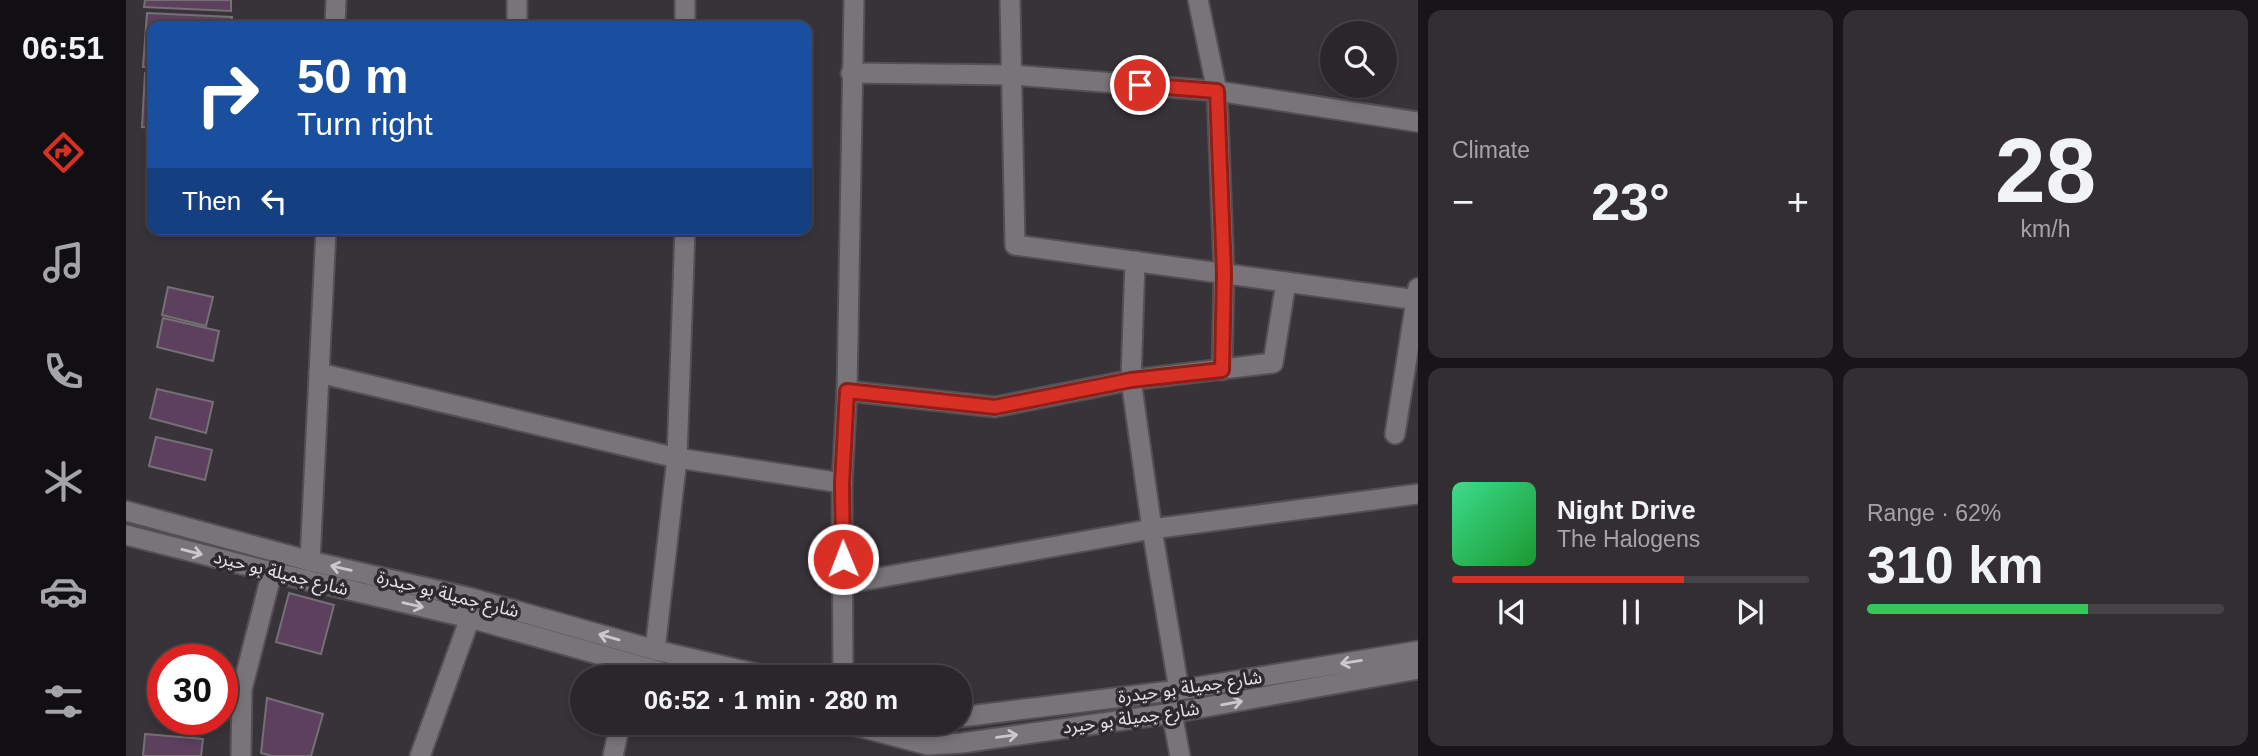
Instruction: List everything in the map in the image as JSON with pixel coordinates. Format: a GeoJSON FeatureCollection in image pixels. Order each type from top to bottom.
{"type":"FeatureCollection","features":[{"type":"Feature","properties":{"kind":"street"},"geometry":{"type":"LineString","coordinates":[[335,21],[336,0]]}},
{"type":"Feature","properties":{"kind":"street"},"geometry":{"type":"LineString","coordinates":[[517,0],[517,21]]}},
{"type":"Feature","properties":{"kind":"street"},"geometry":{"type":"LineString","coordinates":[[685,0],[685,21]]}},
{"type":"Feature","properties":{"kind":"street"},"geometry":{"type":"LineString","coordinates":[[842,665],[842,483],[847,391],[853,0]]}},
{"type":"Feature","properties":{"kind":"street"},"geometry":{"type":"LineString","coordinates":[[1010,0],[1015,245],[1286,282],[1417,296],[1395,434]]}},
{"type":"Feature","properties":{"kind":"street"},"geometry":{"type":"LineString","coordinates":[[1198,0],[1217,91],[1224,273],[1222,370]]}},
{"type":"Feature","properties":{"kind":"street"},"geometry":{"type":"LineString","coordinates":[[851,73],[1013,75],[1217,91],[1418,122]]}},
{"type":"Feature","properties":{"kind":"street"},"geometry":{"type":"LineString","coordinates":[[310,561],[326,235]]}},
{"type":"Feature","properties":{"kind":"street"},"geometry":{"type":"LineString","coordinates":[[655,650],[677,458],[685,235]]}},
{"type":"Feature","properties":{"kind":"street"},"geometry":{"type":"LineString","coordinates":[[1135,261],[1131,380],[1152,529],[1180,690]]}},
{"type":"Feature","properties":{"kind":"street"},"geometry":{"type":"LineString","coordinates":[[847,391],[995,407],[1131,380],[1273,363],[1286,282]]}},
{"type":"Feature","properties":{"kind":"street"},"geometry":{"type":"LineString","coordinates":[[319,373],[677,458],[842,483]]}},
{"type":"Feature","properties":{"kind":"street"},"geometry":{"type":"LineString","coordinates":[[844,584],[1152,529],[1418,494]]}},
{"type":"Feature","properties":{"kind":"street","name":"شارع جميلة بو حيدرة"},"geometry":{"type":"LineString","coordinates":[[126,511],[310,561],[471,598],[655,650],[719,665]]}},
{"type":"Feature","properties":{"kind":"street","name":"شارع جميلة بو حيرد"},"geometry":{"type":"LineString","coordinates":[[126,535],[470,618],[614,665]]}},
{"type":"Feature","properties":{"kind":"street"},"geometry":{"type":"LineString","coordinates":[[240,756],[242,689],[272,572]]}},
{"type":"Feature","properties":{"kind":"street"},"geometry":{"type":"LineString","coordinates":[[420,756],[470,618]]}},
{"type":"Feature","properties":{"kind":"street","name":"شارع جميلة بو حيدرة"},"geometry":{"type":"LineString","coordinates":[[972,716],[1180,690],[1418,651]]}},
{"type":"Feature","properties":{"kind":"street","name":"شارع جميلة بو حيرد"},"geometry":{"type":"LineString","coordinates":[[888,735],[928,746],[962,743],[1172,713],[1418,669]]}},
{"type":"Feature","properties":{"kind":"street"},"geometry":{"type":"LineString","coordinates":[[1172,713],[1180,756]]}},
{"type":"Feature","properties":{"kind":"street"},"geometry":{"type":"LineString","coordinates":[[613,756],[617,735]]}},
{"type":"Feature","properties":{"kind":"building"},"geometry":{"type":"Polygon","coordinates":[[[145,0],[231,0],[231,11],[144,7],[145,0]]]}},
{"type":"Feature","properties":{"kind":"building"},"geometry":{"type":"Polygon","coordinates":[[[147,13],[232,17],[232,21],[147,21],[147,67],[143,67],[147,13]]]}},
{"type":"Feature","properties":{"kind":"building"},"geometry":{"type":"Polygon","coordinates":[[[145,73],[147,128],[142,127],[145,73]]]}},
{"type":"Feature","properties":{"kind":"building"},"geometry":{"type":"Polygon","coordinates":[[[168,287],[213,297],[206,326],[162,315],[168,287]]]}},
{"type":"Feature","properties":{"kind":"building"},"geometry":{"type":"Polygon","coordinates":[[[163,318],[219,331],[213,361],[157,347],[163,318]]]}},
{"type":"Feature","properties":{"kind":"building"},"geometry":{"type":"Polygon","coordinates":[[[157,389],[213,402],[206,433],[150,418],[157,389]]]}},
{"type":"Feature","properties":{"kind":"building"},"geometry":{"type":"Polygon","coordinates":[[[156,437],[212,450],[205,480],[149,466],[156,437]]]}},
{"type":"Feature","properties":{"kind":"building"},"geometry":{"type":"Polygon","coordinates":[[[289,593],[334,605],[321,654],[276,642],[289,593]]]}},
{"type":"Feature","properties":{"kind":"building"},"geometry":{"type":"Polygon","coordinates":[[[267,698],[323,714],[311,756],[272,756],[261,753],[267,698]]]}},
{"type":"Feature","properties":{"kind":"building"},"geometry":{"type":"Polygon","coordinates":[[[145,734],[203,739],[201,756],[143,756],[145,734]]]}},
{"type":"Feature","properties":{"kind":"route"},"geometry":{"type":"LineString","coordinates":[[843,559],[842,483],[847,391],[995,407],[1131,380],[1222,370],[1224,273],[1217,91],[1140,85]]}}]}
